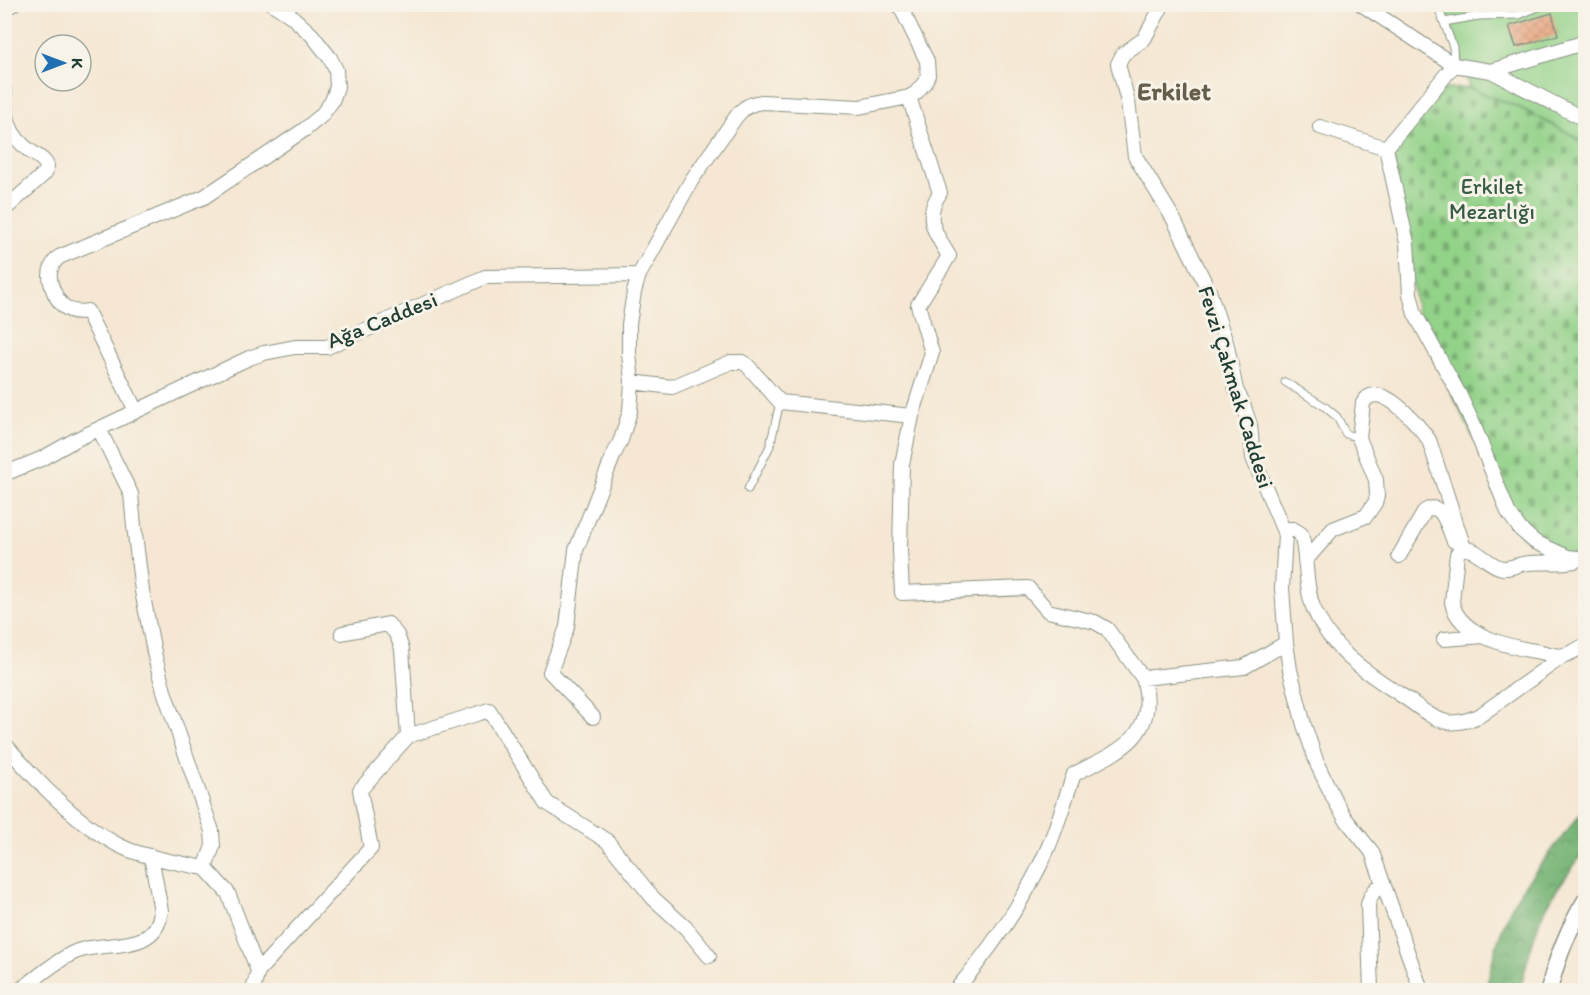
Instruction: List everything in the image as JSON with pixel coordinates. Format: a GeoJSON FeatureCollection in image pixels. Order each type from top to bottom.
{"type":"FeatureCollection","features":[{"type":"Feature","properties":{"kind":"street"},"geometry":{"type":"LineString","coordinates":[[4,10],[12,4]]}},
{"type":"Feature","properties":{"kind":"street"},"geometry":{"type":"LineString","coordinates":[[136,411],[87,311],[81,313],[67,310],[57,300],[50,278],[51,266],[59,257],[204,197],[304,130],[321,116],[332,101],[337,87],[336,70],[326,52],[312,35],[290,15],[273,4]]}},
{"type":"Feature","properties":{"kind":"street"},"geometry":{"type":"LineString","coordinates":[[593,717],[550,672],[567,627],[576,550],[630,411],[632,382],[629,324],[639,274],[691,181],[735,117],[744,108],[762,102],[859,107],[909,97],[916,93],[925,82],[928,68],[925,54],[899,4]]}},
{"type":"Feature","properties":{"kind":"street","name":"Fevzi Çakmak Caddesi"},"geometry":{"type":"LineString","coordinates":[[1163,4],[1144,39],[1123,54],[1118,64],[1128,102],[1135,156],[1173,218],[1209,291],[1227,346],[1236,390],[1247,413],[1253,459],[1285,534],[1282,588],[1286,643],[1290,670],[1304,725],[1318,766],[1334,799],[1345,818],[1372,852],[1421,990]]}},
{"type":"Feature","properties":{"kind":"street"},"geometry":{"type":"LineString","coordinates":[[1361,4],[1454,65],[1491,71],[1586,120]]}},
{"type":"Feature","properties":{"kind":"street"},"geometry":{"type":"LineString","coordinates":[[1491,71],[1586,42]]}},
{"type":"Feature","properties":{"kind":"street"},"geometry":{"type":"LineString","coordinates":[[1386,148],[1454,65]]}},
{"type":"Feature","properties":{"kind":"street"},"geometry":{"type":"LineString","coordinates":[[4,89],[6,118],[10,130],[47,166],[45,173],[4,210]]}},
{"type":"Feature","properties":{"kind":"street"},"geometry":{"type":"LineString","coordinates":[[909,97],[940,193],[931,213],[933,227],[949,256],[918,305],[932,353],[912,416],[902,464],[900,550],[902,593],[1028,588],[1048,611],[1095,622],[1107,628],[1143,678],[1146,687],[1146,707],[1137,734],[1116,753],[1074,774],[1048,848],[1032,880],[993,943],[956,990]]}},
{"type":"Feature","properties":{"kind":"street"},"geometry":{"type":"LineString","coordinates":[[1320,127],[1386,148]]}},
{"type":"Feature","properties":{"kind":"street"},"geometry":{"type":"LineString","coordinates":[[1386,148],[1407,243],[1410,294],[1415,314],[1459,394],[1508,512],[1520,529],[1535,543],[1561,555],[1584,559]]}},
{"type":"Feature","properties":{"kind":"street","name":"Ağa Caddesi"},"geometry":{"type":"LineString","coordinates":[[4,474],[41,459],[249,358],[295,347],[327,347],[485,277],[639,274]]}},
{"type":"Feature","properties":{"kind":"street"},"geometry":{"type":"LineString","coordinates":[[632,382],[672,387],[731,362],[737,362],[747,365],[780,402],[912,416]]}},
{"type":"Feature","properties":{"kind":"street"},"geometry":{"type":"LineString","coordinates":[[1305,561],[1333,529],[1366,516],[1375,503],[1376,480],[1359,438],[1362,403],[1369,396],[1378,395],[1404,411],[1429,440],[1462,549]]}},
{"type":"Feature","properties":{"kind":"street"},"geometry":{"type":"LineString","coordinates":[[99,429],[131,494],[139,569],[155,657],[164,691],[212,831],[213,846],[205,868]]}},
{"type":"Feature","properties":{"kind":"street"},"geometry":{"type":"LineString","coordinates":[[1400,556],[1425,511],[1432,507],[1440,510],[1462,549]]}},
{"type":"Feature","properties":{"kind":"street"},"geometry":{"type":"LineString","coordinates":[[1285,534],[1290,529],[1301,534],[1308,590],[1323,626],[1336,645],[1359,667],[1440,720],[1456,722],[1479,716],[1563,656],[1586,645]]}},
{"type":"Feature","properties":{"kind":"street"},"geometry":{"type":"LineString","coordinates":[[1563,656],[1511,647],[1484,636],[1459,618],[1452,602],[1457,554],[1462,549],[1468,548],[1501,568],[1523,564],[1557,564],[1584,559]]}},
{"type":"Feature","properties":{"kind":"street"},"geometry":{"type":"LineString","coordinates":[[342,633],[388,624],[397,635],[403,657],[408,736]]}},
{"type":"Feature","properties":{"kind":"street"},"geometry":{"type":"LineString","coordinates":[[1444,639],[1484,636]]}},
{"type":"Feature","properties":{"kind":"street"},"geometry":{"type":"LineString","coordinates":[[1143,678],[1244,667],[1286,643]]}},
{"type":"Feature","properties":{"kind":"street"},"geometry":{"type":"LineString","coordinates":[[253,990],[258,971],[371,848],[360,790],[408,736],[489,710],[547,803],[607,841],[653,898],[686,928],[709,956]]}},
{"type":"Feature","properties":{"kind":"street"},"geometry":{"type":"LineString","coordinates":[[4,743],[45,787],[89,826],[116,844],[151,856],[205,868],[228,893],[258,971]]}},
{"type":"Feature","properties":{"kind":"street"},"geometry":{"type":"LineString","coordinates":[[20,990],[64,958],[81,950],[125,945],[142,939],[154,931],[161,918],[161,911],[151,856]]}},
{"type":"Feature","properties":{"kind":"street"},"geometry":{"type":"LineString","coordinates":[[1371,990],[1368,905],[1371,894],[1383,884]]}},
{"type":"Feature","properties":{"kind":"street"},"geometry":{"type":"LineString","coordinates":[[1549,990],[1561,946],[1586,900]]}},
{"type":"Feature","properties":{"kind":"lane"},"geometry":{"type":"LineString","coordinates":[[1437,4],[1453,47],[1454,65]]}},
{"type":"Feature","properties":{"kind":"lane"},"geometry":{"type":"LineString","coordinates":[[1444,22],[1479,16],[1519,15],[1545,4]]}},
{"type":"Feature","properties":{"kind":"lane"},"geometry":{"type":"LineString","coordinates":[[1285,382],[1324,406],[1336,417],[1346,434],[1359,438]]}},
{"type":"Feature","properties":{"kind":"lane"},"geometry":{"type":"LineString","coordinates":[[748,489],[770,446],[780,402]]}},
{"type":"Feature","properties":{"kind":"green space"},"geometry":{"type":"Polygon","coordinates":[[[1443,5],[1585,5],[1585,142],[1522,109],[1469,88],[1458,46],[1443,5]]]}},
{"type":"Feature","properties":{"kind":"green space","name":"Erkilet Mezarlığı"},"geometry":{"type":"Polygon","coordinates":[[[1469,88],[1522,109],[1585,142],[1585,550],[1564,557],[1522,537],[1419,326],[1392,146],[1445,89],[1469,88]]]}},
{"type":"Feature","properties":{"kind":"green space"},"geometry":{"type":"Polygon","coordinates":[[[1585,808],[1585,850],[1555,892],[1540,919],[1520,990],[1486,990],[1499,938],[1514,902],[1585,808]]]}},
{"type":"Feature","properties":{"kind":"building"},"geometry":{"type":"Polygon","coordinates":[[[1552,13],[1558,35],[1516,47],[1509,26],[1552,13]]]}},
{"type":"Feature","properties":{"kind":"district","name":"Erkilet"},"geometry":{"type":"Point","coordinates":[1174,91]}}]}
